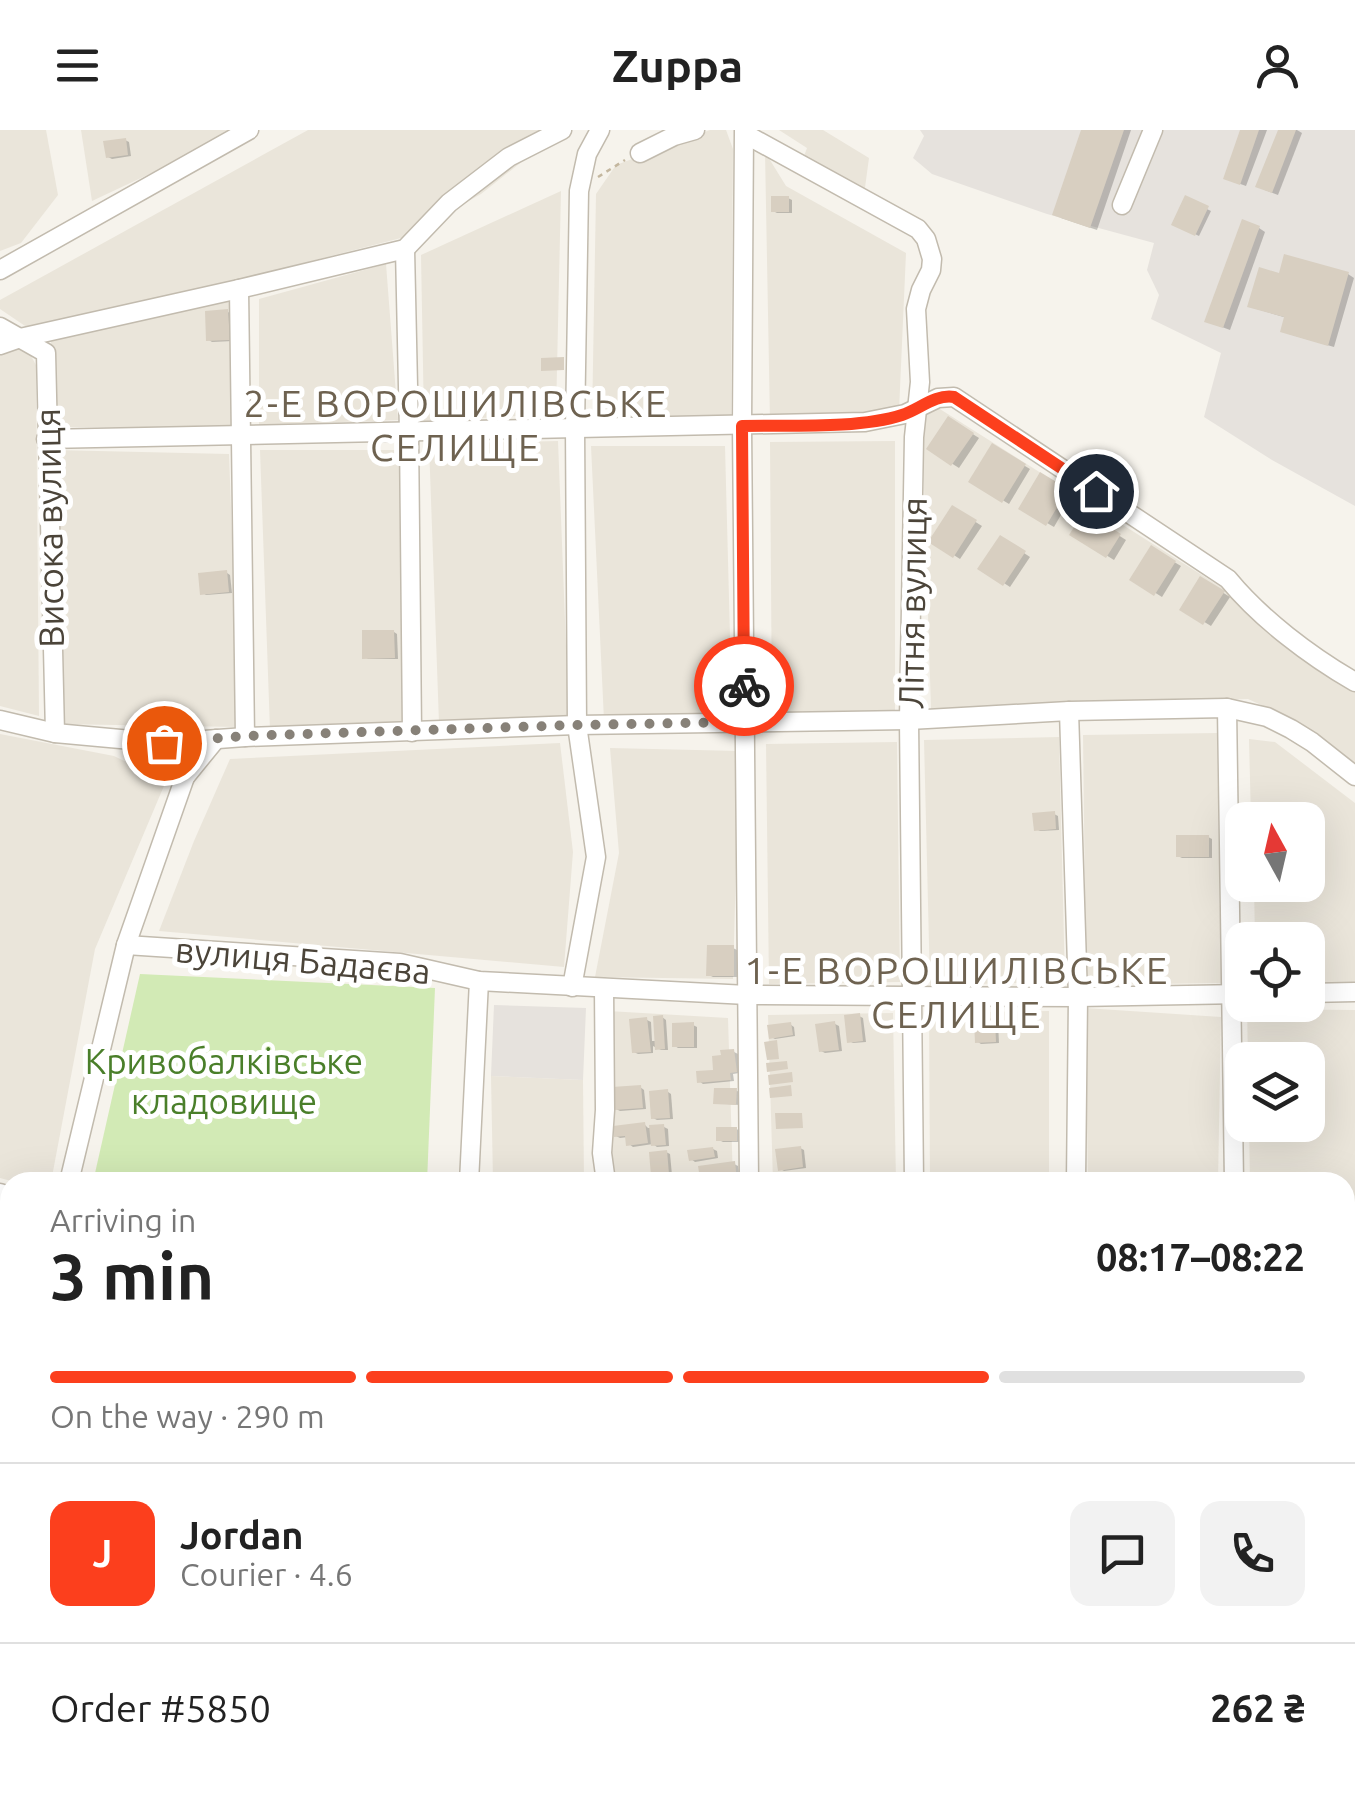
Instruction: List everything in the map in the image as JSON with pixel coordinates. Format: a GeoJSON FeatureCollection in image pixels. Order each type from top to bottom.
{"type":"FeatureCollection","features":[{"type":"Feature","properties":{"kind":"street"},"geometry":{"type":"LineString","coordinates":[[0,270],[249,130]]}},
{"type":"Feature","properties":{"kind":"street"},"geometry":{"type":"LineString","coordinates":[[0,345],[404,249],[449,203],[509,157],[562,130]]}},
{"type":"Feature","properties":{"kind":"street"},"geometry":{"type":"LineString","coordinates":[[572,987],[596,856],[577,725],[578,191],[587,154],[600,130]]}},
{"type":"Feature","properties":{"kind":"street"},"geometry":{"type":"LineString","coordinates":[[640,153],[695,130]]}},
{"type":"Feature","properties":{"kind":"street"},"geometry":{"type":"LineString","coordinates":[[1122,205],[1153,130]]}},
{"type":"Feature","properties":{"kind":"street"},"geometry":{"type":"LineString","coordinates":[[744,132],[742,426],[749,1172]]}},
{"type":"Feature","properties":{"kind":"street","name":"Літня вулиця"},"geometry":{"type":"LineString","coordinates":[[744,132],[918,229],[926,238],[932,260],[916,308],[920,382],[914,437],[910,720],[914,1172]]}},
{"type":"Feature","properties":{"kind":"street"},"geometry":{"type":"LineString","coordinates":[[404,249],[412,732]]}},
{"type":"Feature","properties":{"kind":"street"},"geometry":{"type":"LineString","coordinates":[[239,289],[244,736]]}},
{"type":"Feature","properties":{"kind":"street"},"geometry":{"type":"LineString","coordinates":[[0,327],[20,338]]}},
{"type":"Feature","properties":{"kind":"street","name":"Висока вулиця"},"geometry":{"type":"LineString","coordinates":[[20,338],[46,353],[55,733]]}},
{"type":"Feature","properties":{"kind":"street"},"geometry":{"type":"LineString","coordinates":[[46,439],[865,422],[893,418],[946,396],[965,402],[1228,579],[1248,604],[1332,669],[1355,682]]}},
{"type":"Feature","properties":{"kind":"street"},"geometry":{"type":"LineString","coordinates":[[0,720],[55,733],[164,743],[244,736],[577,725],[910,720],[1069,710],[1228,708],[1268,717],[1292,729],[1355,776]]}},
{"type":"Feature","properties":{"kind":"street"},"geometry":{"type":"LineString","coordinates":[[1228,708],[1235,922]]}},
{"type":"Feature","properties":{"kind":"street"},"geometry":{"type":"LineString","coordinates":[[1069,710],[1078,997],[1076,1172]]}},
{"type":"Feature","properties":{"kind":"street"},"geometry":{"type":"LineString","coordinates":[[71,1172],[126,945],[186,777],[216,739]]}},
{"type":"Feature","properties":{"kind":"street"},"geometry":{"type":"LineString","coordinates":[[164,743],[186,777]]}},
{"type":"Feature","properties":{"kind":"street","name":"вулиця Бадаєва"},"geometry":{"type":"LineString","coordinates":[[126,945],[386,962],[479,981],[747,995],[1225,994]]}},
{"type":"Feature","properties":{"kind":"street"},"geometry":{"type":"LineString","coordinates":[[469,1172],[479,981]]}},
{"type":"Feature","properties":{"kind":"street"},"geometry":{"type":"LineString","coordinates":[[604,988],[605,1172]]}},
{"type":"Feature","properties":{"kind":"street"},"geometry":{"type":"LineString","coordinates":[[1325,993],[1355,992]]}},
{"type":"Feature","properties":{"kind":"street"},"geometry":{"type":"LineString","coordinates":[[1234,1172],[1237,1022]]}},
{"type":"Feature","properties":{"kind":"path"},"geometry":{"type":"LineString","coordinates":[[578,191],[640,153]]}},
{"type":"Feature","properties":{"kind":"shaded area"},"geometry":{"type":"Polygon","coordinates":[[[0,130],[46,130],[58,195],[21,243],[0,251],[0,130]]]}},
{"type":"Feature","properties":{"kind":"shaded area"},"geometry":{"type":"Polygon","coordinates":[[[81,130],[243,130],[92,201],[81,130]]]}},
{"type":"Feature","properties":{"kind":"shaded area"},"geometry":{"type":"Polygon","coordinates":[[[308,130],[562,130],[481,194],[405,237],[34,332],[0,309],[0,300],[308,130]]]}},
{"type":"Feature","properties":{"kind":"shaded area"},"geometry":{"type":"Polygon","coordinates":[[[710,130],[726,130],[733,149],[731,419],[592,421],[596,194],[616,165],[710,130]]]}},
{"type":"Feature","properties":{"kind":"shaded area"},"geometry":{"type":"Polygon","coordinates":[[[779,130],[823,130],[869,158],[864,195],[803,159],[807,148],[779,130]]]}},
{"type":"Feature","properties":{"kind":"shaded area"},"geometry":{"type":"Polygon","coordinates":[[[920,130],[1355,130],[1355,506],[1204,417],[1221,353],[1151,319],[1159,295],[1147,270],[1154,243],[1047,214],[932,174],[913,158],[924,136],[920,130]]]}},
{"type":"Feature","properties":{"kind":"shaded area"},"geometry":{"type":"Polygon","coordinates":[[[765,152],[786,186],[906,253],[899,411],[770,421],[765,152]]]}},
{"type":"Feature","properties":{"kind":"shaded area"},"geometry":{"type":"Polygon","coordinates":[[[561,191],[556,414],[424,421],[421,255],[561,191]]]}},
{"type":"Feature","properties":{"kind":"shaded area"},"geometry":{"type":"Polygon","coordinates":[[[386,264],[398,420],[259,425],[259,299],[386,264]]]}},
{"type":"Feature","properties":{"kind":"shaded area"},"geometry":{"type":"Polygon","coordinates":[[[234,299],[234,428],[52,427],[51,337],[234,299]]]}},
{"type":"Feature","properties":{"kind":"shaded area"},"geometry":{"type":"Polygon","coordinates":[[[25,345],[36,365],[39,716],[0,706],[0,351],[25,345]]]}},
{"type":"Feature","properties":{"kind":"shaded area"},"geometry":{"type":"Polygon","coordinates":[[[932,404],[1235,596],[1355,691],[1355,763],[1302,724],[1248,699],[931,709],[922,423],[932,404]]]}},
{"type":"Feature","properties":{"kind":"shaded area"},"geometry":{"type":"Polygon","coordinates":[[[558,441],[569,723],[439,723],[429,444],[558,441]]]}},
{"type":"Feature","properties":{"kind":"shaded area"},"geometry":{"type":"Polygon","coordinates":[[[895,441],[895,716],[772,717],[770,442],[895,441]]]}},
{"type":"Feature","properties":{"kind":"shaded area"},"geometry":{"type":"Polygon","coordinates":[[[591,446],[725,446],[732,712],[604,720],[591,446]]]}},
{"type":"Feature","properties":{"kind":"shaded area"},"geometry":{"type":"Polygon","coordinates":[[[54,450],[229,454],[239,727],[54,724],[54,450]]]}},
{"type":"Feature","properties":{"kind":"shaded area"},"geometry":{"type":"Polygon","coordinates":[[[260,450],[400,450],[406,727],[270,730],[260,450]]]}},
{"type":"Feature","properties":{"kind":"shaded area"},"geometry":{"type":"Polygon","coordinates":[[[1217,733],[1221,983],[1086,985],[1083,735],[1217,733]]]}},
{"type":"Feature","properties":{"kind":"shaded area"},"geometry":{"type":"Polygon","coordinates":[[[0,734],[114,756],[166,781],[95,949],[53,1172],[0,1172],[0,734]]]}},
{"type":"Feature","properties":{"kind":"shaded area"},"geometry":{"type":"Polygon","coordinates":[[[1059,737],[1065,982],[930,985],[924,740],[1059,737]]]}},
{"type":"Feature","properties":{"kind":"shaded area"},"geometry":{"type":"Polygon","coordinates":[[[1249,739],[1275,742],[1355,803],[1355,984],[1325,985],[1325,922],[1255,922],[1254,902],[1325,902],[1325,802],[1251,802],[1249,739]]]}},
{"type":"Feature","properties":{"kind":"shaded area"},"geometry":{"type":"Polygon","coordinates":[[[897,742],[900,982],[769,984],[766,744],[897,742]]]}},
{"type":"Feature","properties":{"kind":"shaded area"},"geometry":{"type":"Polygon","coordinates":[[[560,743],[573,852],[564,967],[159,931],[230,759],[560,743]]]}},
{"type":"Feature","properties":{"kind":"shaded area"},"geometry":{"type":"Polygon","coordinates":[[[610,748],[739,751],[733,979],[595,977],[619,853],[610,748]]]}},
{"type":"Feature","properties":{"kind":"shaded area"},"geometry":{"type":"Polygon","coordinates":[[[494,1005],[586,1008],[583,1080],[491,1076],[494,1005]]]}},
{"type":"Feature","properties":{"kind":"shaded area"},"geometry":{"type":"Polygon","coordinates":[[[1085,1008],[1221,1017],[1218,1172],[1088,1172],[1085,1008]]]}},
{"type":"Feature","properties":{"kind":"shaded area"},"geometry":{"type":"Polygon","coordinates":[[[1325,1010],[1355,1010],[1355,1172],[1250,1172],[1249,1142],[1325,1142],[1325,1042],[1248,1042],[1247,1022],[1325,1022],[1325,1010]]]}},
{"type":"Feature","properties":{"kind":"shaded area"},"geometry":{"type":"Polygon","coordinates":[[[608,1011],[728,1018],[733,1172],[610,1172],[608,1011]]]}},
{"type":"Feature","properties":{"kind":"shaded area"},"geometry":{"type":"Polygon","coordinates":[[[1049,1011],[1049,1172],[930,1172],[929,1013],[1049,1011]]]}},
{"type":"Feature","properties":{"kind":"shaded area"},"geometry":{"type":"Polygon","coordinates":[[[893,1013],[896,1172],[773,1172],[768,1015],[893,1013]]]}},
{"type":"Feature","properties":{"kind":"shaded area"},"geometry":{"type":"Polygon","coordinates":[[[491,1076],[583,1080],[584,1172],[493,1172],[491,1076]]]}},
{"type":"Feature","properties":{"kind":"green space","name":"Кривобалківське кладовище"},"geometry":{"type":"Polygon","coordinates":[[[140,974],[435,988],[427,1172],[95,1172],[140,974]]]}},
{"type":"Feature","properties":{"kind":"building"},"geometry":{"type":"Polygon","coordinates":[[[1081,130],[1124,130],[1090,228],[1052,215],[1081,130]]]}},
{"type":"Feature","properties":{"kind":"building"},"geometry":{"type":"Polygon","coordinates":[[[1240,130],[1259,130],[1240,185],[1223,179],[1240,130]]]}},
{"type":"Feature","properties":{"kind":"building"},"geometry":{"type":"Polygon","coordinates":[[[1278,130],[1296,130],[1272,193],[1255,187],[1278,130]]]}},
{"type":"Feature","properties":{"kind":"building"},"geometry":{"type":"Polygon","coordinates":[[[126,138],[128,155],[106,158],[103,141],[126,138]]]}},
{"type":"Feature","properties":{"kind":"building"},"geometry":{"type":"Polygon","coordinates":[[[1185,195],[1209,206],[1195,236],[1171,225],[1185,195]]]}},
{"type":"Feature","properties":{"kind":"building"},"geometry":{"type":"Polygon","coordinates":[[[771,196],[789,196],[789,212],[771,212],[771,196]]]}},
{"type":"Feature","properties":{"kind":"building"},"geometry":{"type":"Polygon","coordinates":[[[1242,219],[1260,226],[1223,328],[1204,322],[1242,219]]]}},
{"type":"Feature","properties":{"kind":"building"},"geometry":{"type":"Polygon","coordinates":[[[1284,254],[1349,272],[1328,346],[1280,332],[1284,317],[1247,307],[1259,267],[1279,273],[1284,254]]]}},
{"type":"Feature","properties":{"kind":"building"},"geometry":{"type":"Polygon","coordinates":[[[228,309],[230,340],[206,341],[205,311],[228,309]]]}},
{"type":"Feature","properties":{"kind":"building"},"geometry":{"type":"Polygon","coordinates":[[[564,357],[564,370],[541,371],[541,358],[564,357]]]}},
{"type":"Feature","properties":{"kind":"building"},"geometry":{"type":"Polygon","coordinates":[[[948,416],[974,433],[951,466],[926,449],[948,416]]]}},
{"type":"Feature","properties":{"kind":"building"},"geometry":{"type":"Polygon","coordinates":[[[992,443],[1026,464],[1002,503],[968,482],[992,443]]]}},
{"type":"Feature","properties":{"kind":"building"},"geometry":{"type":"Polygon","coordinates":[[[1040,472],[1068,489],[1046,526],[1018,509],[1040,472]]]}},
{"type":"Feature","properties":{"kind":"building"},"geometry":{"type":"Polygon","coordinates":[[[952,505],[977,520],[953,558],[928,542],[952,505]]]}},
{"type":"Feature","properties":{"kind":"building"},"geometry":{"type":"Polygon","coordinates":[[[1084,511],[1121,534],[1106,558],[1069,535],[1084,511]]]}},
{"type":"Feature","properties":{"kind":"building"},"geometry":{"type":"Polygon","coordinates":[[[1000,535],[1026,551],[1003,586],[977,569],[1000,535]]]}},
{"type":"Feature","properties":{"kind":"building"},"geometry":{"type":"Polygon","coordinates":[[[1151,545],[1176,561],[1154,596],[1129,580],[1151,545]]]}},
{"type":"Feature","properties":{"kind":"building"},"geometry":{"type":"Polygon","coordinates":[[[227,570],[229,592],[200,595],[198,573],[227,570]]]}},
{"type":"Feature","properties":{"kind":"building"},"geometry":{"type":"Polygon","coordinates":[[[1200,576],[1225,591],[1203,625],[1179,610],[1200,576]]]}},
{"type":"Feature","properties":{"kind":"building"},"geometry":{"type":"Polygon","coordinates":[[[362,630],[394,630],[395,658],[362,659],[362,630]]]}},
{"type":"Feature","properties":{"kind":"building"},"geometry":{"type":"Polygon","coordinates":[[[1055,811],[1056,829],[1034,831],[1032,813],[1055,811]]]}},
{"type":"Feature","properties":{"kind":"building"},"geometry":{"type":"Polygon","coordinates":[[[1176,835],[1209,835],[1209,857],[1176,857],[1176,835]]]}},
{"type":"Feature","properties":{"kind":"building"},"geometry":{"type":"Polygon","coordinates":[[[707,945],[734,945],[734,976],[706,976],[707,945]]]}},
{"type":"Feature","properties":{"kind":"building"},"geometry":{"type":"Polygon","coordinates":[[[860,1013],[863,1041],[847,1043],[844,1015],[860,1013]]]}},
{"type":"Feature","properties":{"kind":"building"},"geometry":{"type":"Polygon","coordinates":[[[663,1015],[665,1049],[655,1050],[653,1016],[663,1015]]]}},
{"type":"Feature","properties":{"kind":"building"},"geometry":{"type":"Polygon","coordinates":[[[647,1017],[651,1052],[632,1053],[629,1019],[647,1017]]]}},
{"type":"Feature","properties":{"kind":"building"},"geometry":{"type":"Polygon","coordinates":[[[995,1018],[996,1042],[975,1043],[974,1020],[995,1018]]]}},
{"type":"Feature","properties":{"kind":"building"},"geometry":{"type":"Polygon","coordinates":[[[835,1021],[839,1050],[819,1052],[815,1024],[835,1021]]]}},
{"type":"Feature","properties":{"kind":"building"},"geometry":{"type":"Polygon","coordinates":[[[694,1022],[694,1047],[672,1047],[672,1023],[694,1022]]]}},
{"type":"Feature","properties":{"kind":"building"},"geometry":{"type":"Polygon","coordinates":[[[791,1022],[793,1035],[769,1039],[767,1025],[791,1022]]]}},
{"type":"Feature","properties":{"kind":"building"},"geometry":{"type":"Polygon","coordinates":[[[777,1040],[779,1059],[767,1060],[764,1042],[777,1040]]]}},
{"type":"Feature","properties":{"kind":"building"},"geometry":{"type":"Polygon","coordinates":[[[734,1049],[737,1072],[730,1073],[731,1080],[697,1083],[696,1071],[713,1070],[712,1056],[721,1055],[720,1050],[734,1049]]]}},
{"type":"Feature","properties":{"kind":"building"},"geometry":{"type":"Polygon","coordinates":[[[787,1061],[788,1069],[767,1072],[766,1063],[787,1061]]]}},
{"type":"Feature","properties":{"kind":"building"},"geometry":{"type":"Polygon","coordinates":[[[792,1072],[793,1082],[769,1085],[768,1075],[792,1072]]]}},
{"type":"Feature","properties":{"kind":"building"},"geometry":{"type":"Polygon","coordinates":[[[641,1085],[643,1108],[614,1110],[612,1087],[641,1085]]]}},
{"type":"Feature","properties":{"kind":"building"},"geometry":{"type":"Polygon","coordinates":[[[791,1085],[792,1096],[770,1098],[769,1088],[791,1085]]]}},
{"type":"Feature","properties":{"kind":"building"},"geometry":{"type":"Polygon","coordinates":[[[714,1088],[737,1088],[736,1105],[713,1104],[714,1088]]]}},
{"type":"Feature","properties":{"kind":"building"},"geometry":{"type":"Polygon","coordinates":[[[668,1089],[670,1118],[651,1119],[649,1091],[668,1089]]]}},
{"type":"Feature","properties":{"kind":"building"},"geometry":{"type":"Polygon","coordinates":[[[775,1113],[802,1113],[803,1128],[776,1129],[775,1113]]]}},
{"type":"Feature","properties":{"kind":"building"},"geometry":{"type":"Polygon","coordinates":[[[645,1122],[648,1143],[626,1146],[625,1136],[614,1137],[613,1126],[645,1122]]]}},
{"type":"Feature","properties":{"kind":"building"},"geometry":{"type":"Polygon","coordinates":[[[664,1124],[666,1145],[651,1146],[649,1125],[664,1124]]]}},
{"type":"Feature","properties":{"kind":"building"},"geometry":{"type":"Polygon","coordinates":[[[716,1127],[737,1127],[737,1141],[716,1141],[716,1127]]]}},
{"type":"Feature","properties":{"kind":"building"},"geometry":{"type":"Polygon","coordinates":[[[801,1146],[803,1167],[778,1171],[775,1149],[801,1146]]]}},
{"type":"Feature","properties":{"kind":"building"},"geometry":{"type":"Polygon","coordinates":[[[713,1147],[715,1157],[689,1161],[687,1150],[713,1147]]]}},
{"type":"Feature","properties":{"kind":"building"},"geometry":{"type":"Polygon","coordinates":[[[667,1150],[669,1172],[651,1172],[649,1152],[667,1150]]]}},
{"type":"Feature","properties":{"kind":"building"},"geometry":{"type":"Polygon","coordinates":[[[735,1161],[736,1172],[699,1172],[698,1166],[735,1161]]]}},
{"type":"Feature","properties":{"kind":"way so far"},"geometry":{"type":"LineString","coordinates":[[164,743],[244,736],[744,722],[744,686]]}},
{"type":"Feature","properties":{"kind":"district","name":"2-Е ВОРОШИЛІВСЬКЕ СЕЛИЩЕ"},"geometry":{"type":"Point","coordinates":[456,425]}},
{"type":"Feature","properties":{"kind":"district","name":"1-Е ВОРОШИЛІВСЬКЕ СЕЛИЩЕ"},"geometry":{"type":"Point","coordinates":[957,992]}},
{"type":"Feature","properties":{"kind":"route"},"geometry":{"type":"LineString","coordinates":[[744,686],[742,426],[882,420],[938,398],[954,397],[1096,491]]}}]}
